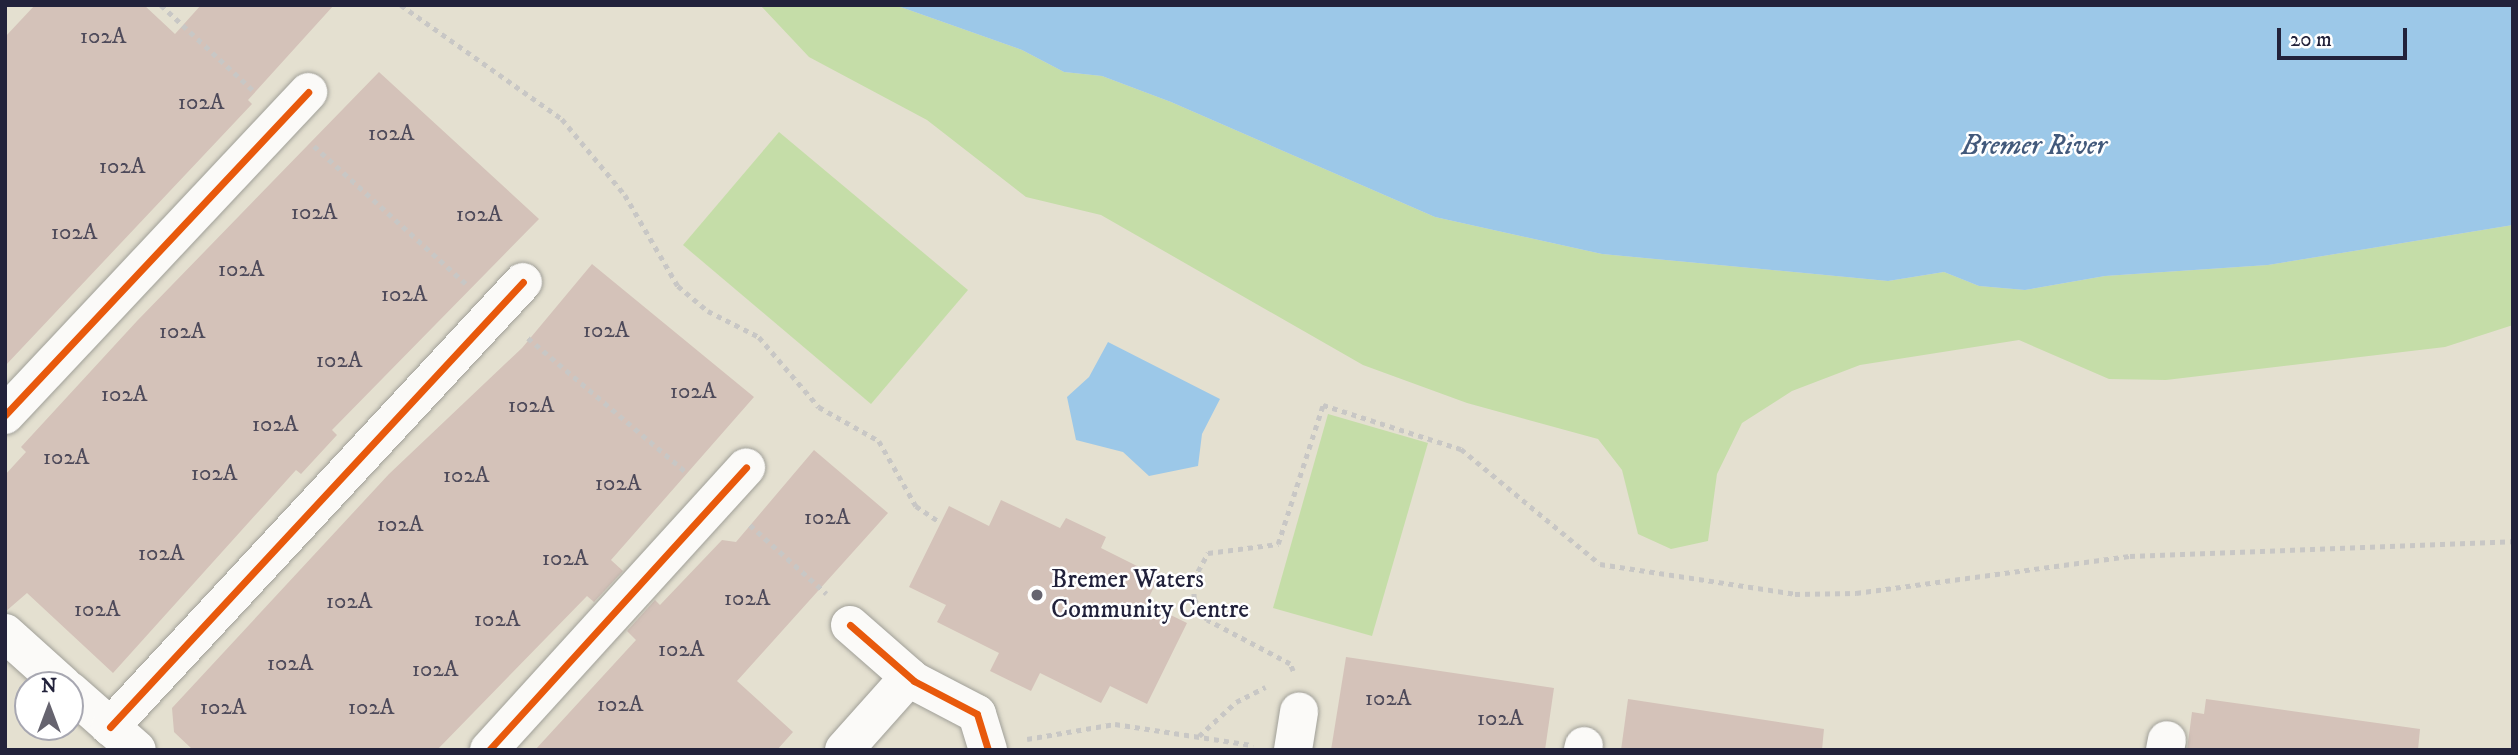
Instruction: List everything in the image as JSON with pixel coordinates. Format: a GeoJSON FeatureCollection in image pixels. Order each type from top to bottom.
{"type":"FeatureCollection","features":[{"type":"Feature","properties":{"kind":"street"},"geometry":{"type":"LineString","coordinates":[[5,415],[308,92]]}},
{"type":"Feature","properties":{"kind":"street"},"geometry":{"type":"LineString","coordinates":[[84,703],[123,738],[523,282]]}},
{"type":"Feature","properties":{"kind":"street"},"geometry":{"type":"LineString","coordinates":[[489,750],[746,468]]}},
{"type":"Feature","properties":{"kind":"street"},"geometry":{"type":"LineString","coordinates":[[850,625],[909,677],[977,714],[988,746]]}},
{"type":"Feature","properties":{"kind":"street"},"geometry":{"type":"LineString","coordinates":[[5,633],[48,671]]}},
{"type":"Feature","properties":{"kind":"street"},"geometry":{"type":"LineString","coordinates":[[844,750],[909,677]]}},
{"type":"Feature","properties":{"kind":"street"},"geometry":{"type":"LineString","coordinates":[[1276,748],[1293,695]]}},
{"type":"Feature","properties":{"kind":"path"},"geometry":{"type":"LineString","coordinates":[[401,5],[562,119],[631,204],[678,286],[708,312],[759,337],[819,407],[879,441],[916,506],[941,523]]}},
{"type":"Feature","properties":{"kind":"path"},"geometry":{"type":"LineString","coordinates":[[1293,695],[1292,666],[1202,615],[1193,580],[1208,553],[1279,544],[1323,405],[1461,449],[1600,564],[1796,594],[1856,593],[2130,556],[2513,541]]}},
{"type":"Feature","properties":{"kind":"path"},"geometry":{"type":"LineString","coordinates":[[1199,736],[1236,702],[1273,684]]}},
{"type":"Feature","properties":{"kind":"path"},"geometry":{"type":"LineString","coordinates":[[988,746],[1099,724],[1276,748]]}},
{"type":"Feature","properties":{"kind":"green space"},"geometry":{"type":"Polygon","coordinates":[[[760,5],[895,5],[1022,50],[1064,72],[1102,76],[1171,102],[1435,217],[1602,254],[1888,281],[1944,272],[1979,286],[2025,290],[2105,276],[2268,265],[2513,225],[2513,325],[2445,347],[2166,380],[2109,379],[2019,340],[1860,365],[1792,391],[1742,423],[1717,474],[1708,541],[1671,549],[1638,534],[1622,470],[1598,439],[1467,403],[1363,365],[1101,215],[1026,197],[927,120],[809,57],[760,5]]]}},
{"type":"Feature","properties":{"kind":"green space"},"geometry":{"type":"Polygon","coordinates":[[[779,132],[968,290],[871,404],[683,245],[779,132]]]}},
{"type":"Feature","properties":{"kind":"green space"},"geometry":{"type":"Polygon","coordinates":[[[1328,414],[1428,443],[1372,636],[1273,608],[1328,414]]]}},
{"type":"Feature","properties":{"kind":"water","name":"Bremer River"},"geometry":{"type":"Polygon","coordinates":[[[895,5],[2513,5],[2513,225],[2268,265],[2105,276],[2025,290],[1979,286],[1944,272],[1888,281],[1602,254],[1435,217],[1171,102],[1102,76],[1064,72],[1022,50],[895,5]]]}},
{"type":"Feature","properties":{"kind":"water"},"geometry":{"type":"Polygon","coordinates":[[[1108,342],[1220,399],[1202,434],[1198,466],[1149,476],[1123,452],[1076,440],[1067,397],[1089,377],[1108,342]]]}},
{"type":"Feature","properties":{"kind":"building"},"geometry":{"type":"Polygon","coordinates":[[[35,5],[144,5],[175,34],[201,5],[334,5],[248,100],[252,104],[5,366],[5,37],[35,5]]]}},
{"type":"Feature","properties":{"kind":"building"},"geometry":{"type":"Polygon","coordinates":[[[379,72],[539,219],[332,430],[337,435],[301,474],[296,470],[113,673],[27,593],[5,612],[5,475],[26,452],[21,447],[137,321],[379,72]]]}},
{"type":"Feature","properties":{"kind":"building"},"geometry":{"type":"Polygon","coordinates":[[[592,264],[754,397],[611,560],[623,571],[594,602],[587,596],[437,750],[193,750],[174,732],[172,708],[389,474],[522,348],[592,264]]]}},
{"type":"Feature","properties":{"kind":"building"},"geometry":{"type":"Polygon","coordinates":[[[814,450],[888,513],[737,681],[793,732],[777,750],[535,750],[636,640],[627,631],[655,600],[660,605],[722,540],[736,542],[814,450]]]}},
{"type":"Feature","properties":{"kind":"building","name":"Bremer Waters Community Centre"},"geometry":{"type":"Polygon","coordinates":[[[1001,500],[1060,528],[1066,518],[1106,537],[1101,548],[1159,577],[1146,603],[1187,623],[1147,704],[1110,686],[1101,703],[1040,673],[1031,691],[990,671],[999,653],[937,622],[946,605],[909,587],[949,506],[989,526],[1001,500]]]}},
{"type":"Feature","properties":{"kind":"building"},"geometry":{"type":"Polygon","coordinates":[[[1346,657],[1554,688],[1545,750],[1331,750],[1346,657]]]}},
{"type":"Feature","properties":{"kind":"building"},"geometry":{"type":"Polygon","coordinates":[[[1628,699],[1824,729],[1822,750],[1621,750],[1628,699]]]}},
{"type":"Feature","properties":{"kind":"building"},"geometry":{"type":"Polygon","coordinates":[[[2206,699],[2420,729],[2418,750],[2187,750],[2192,712],[2204,714],[2206,699]]]}},
{"type":"Feature","properties":{"kind":"cycle path"},"geometry":{"type":"LineString","coordinates":[[5,415],[308,92]]}},
{"type":"Feature","properties":{"kind":"cycle path"},"geometry":{"type":"LineString","coordinates":[[110,727],[523,282]]}},
{"type":"Feature","properties":{"kind":"cycle path"},"geometry":{"type":"LineString","coordinates":[[489,750],[746,468]]}},
{"type":"Feature","properties":{"kind":"cycle path"},"geometry":{"type":"LineString","coordinates":[[850,625],[914,681],[977,714],[988,750]]}},
{"type":"Feature","properties":{"kind":"place","name":"Bremer Waters Community Centre"},"geometry":{"type":"Point","coordinates":[1037,595]}}]}
